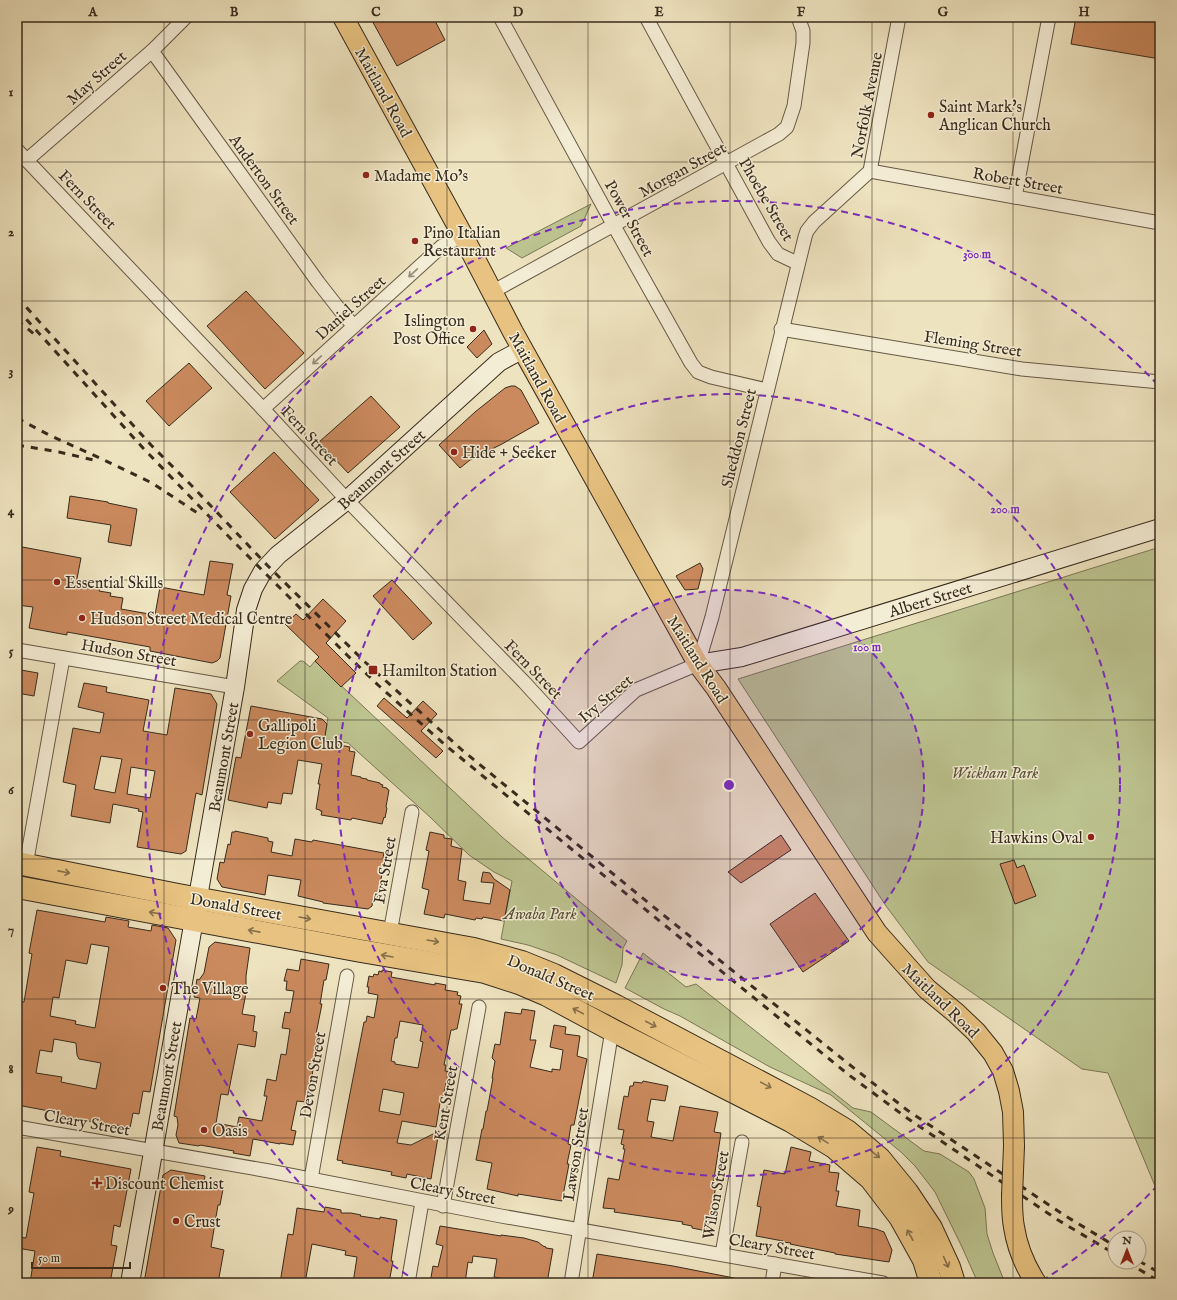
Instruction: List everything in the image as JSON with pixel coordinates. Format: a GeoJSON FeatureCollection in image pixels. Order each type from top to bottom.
{"type":"FeatureCollection","features":[{"type":"Feature","properties":{"kind":"highway","name":"Donald Street"},"geometry":{"type":"LineString","coordinates":[[21,864],[198,899],[474,949],[522,962],[554,975],[809,1108],[847,1131],[880,1159],[907,1192],[931,1228],[949,1267],[954,1283]]}},
{"type":"Feature","properties":{"kind":"highway","name":"Donald Street"},"geometry":{"type":"LineString","coordinates":[[17,887],[361,951],[485,972],[519,983],[547,995],[612,1030],[791,1120],[834,1147],[871,1179],[900,1217],[924,1260],[931,1283]]}},
{"type":"Feature","properties":{"kind":"highway"},"geometry":{"type":"LineString","coordinates":[[612,1030],[616,1006]]}},
{"type":"Feature","properties":{"kind":"main road","name":"Maitland Road"},"geometry":{"type":"LineString","coordinates":[[343,17],[523,349],[698,664],[724,701],[876,933],[927,989],[976,1032],[993,1053],[1003,1071],[1009,1091],[1012,1112],[1014,1146],[1012,1196],[1014,1226],[1020,1251],[1036,1283]]}},
{"type":"Feature","properties":{"kind":"main road","name":"Beaumont Street"},"geometry":{"type":"LineString","coordinates":[[130,1283],[235,688],[246,610],[258,578],[278,555],[347,500],[499,362],[523,349]]}},
{"type":"Feature","properties":{"kind":"main road","name":"Albert Street"},"geometry":{"type":"LineString","coordinates":[[698,664],[742,657],[1160,528]]}},
{"type":"Feature","properties":{"kind":"street","name":"May Street"},"geometry":{"type":"LineString","coordinates":[[27,160],[152,51],[186,17]]}},
{"type":"Feature","properties":{"kind":"street","name":"Power Street"},"geometry":{"type":"LineString","coordinates":[[500,17],[614,226],[691,363],[698,372],[711,377],[767,390]]}},
{"type":"Feature","properties":{"kind":"street","name":"Phoebe Street"},"geometry":{"type":"LineString","coordinates":[[646,17],[769,242],[778,254],[797,263]]}},
{"type":"Feature","properties":{"kind":"street","name":"Morgan Street"},"geometry":{"type":"LineString","coordinates":[[492,292],[726,164],[779,134],[787,127],[794,106],[803,43],[803,31],[798,17]]}},
{"type":"Feature","properties":{"kind":"street","name":"Norfolk Avenue"},"geometry":{"type":"LineString","coordinates":[[814,222],[870,171],[899,17]]}},
{"type":"Feature","properties":{"kind":"street"},"geometry":{"type":"LineString","coordinates":[[1016,197],[1049,17]]}},
{"type":"Feature","properties":{"kind":"street","name":"Anderton Street"},"geometry":{"type":"LineString","coordinates":[[152,51],[318,282],[354,326]]}},
{"type":"Feature","properties":{"kind":"street","name":"Fern Street"},"geometry":{"type":"LineString","coordinates":[[17,150],[263,409],[347,500],[524,682],[580,742]]}},
{"type":"Feature","properties":{"kind":"street","name":"Robert Street"},"geometry":{"type":"LineString","coordinates":[[870,171],[1160,223]]}},
{"type":"Feature","properties":{"kind":"street","name":"Sheddon Street"},"geometry":{"type":"LineString","coordinates":[[698,664],[712,617],[797,263],[804,237],[814,222]]}},
{"type":"Feature","properties":{"kind":"street","name":"Daniel Street"},"geometry":{"type":"LineString","coordinates":[[263,409],[442,246],[463,236]]}},
{"type":"Feature","properties":{"kind":"street","name":"Fleming Street"},"geometry":{"type":"LineString","coordinates":[[781,329],[1022,369],[1160,382]]}},
{"type":"Feature","properties":{"kind":"street","name":"Hudson Street"},"geometry":{"type":"LineString","coordinates":[[17,650],[235,688]]}},
{"type":"Feature","properties":{"kind":"street"},"geometry":{"type":"LineString","coordinates":[[21,864],[63,658]]}},
{"type":"Feature","properties":{"kind":"street","name":"Ivy Street"},"geometry":{"type":"LineString","coordinates":[[580,742],[636,690],[698,664]]}},
{"type":"Feature","properties":{"kind":"street","name":"Eva Street"},"geometry":{"type":"LineString","coordinates":[[390,934],[412,812]]}},
{"type":"Feature","properties":{"kind":"street","name":"Devon Street"},"geometry":{"type":"LineString","coordinates":[[311,1179],[347,976]]}},
{"type":"Feature","properties":{"kind":"street","name":"Kent Street"},"geometry":{"type":"LineString","coordinates":[[444,1206],[479,1007]]}},
{"type":"Feature","properties":{"kind":"street","name":"Lawson Street"},"geometry":{"type":"LineString","coordinates":[[571,1283],[581,1229],[612,1030]]}},
{"type":"Feature","properties":{"kind":"street","name":"Cleary Street"},"geometry":{"type":"LineString","coordinates":[[17,1127],[311,1179],[444,1206],[883,1283]]}},
{"type":"Feature","properties":{"kind":"street","name":"Wilson Street"},"geometry":{"type":"LineString","coordinates":[[722,1254],[742,1142]]}},
{"type":"Feature","properties":{"kind":"street"},"geometry":{"type":"LineString","coordinates":[[408,1283],[422,1202]]}},
{"type":"Feature","properties":{"kind":"street"},"geometry":{"type":"LineString","coordinates":[[772,1283],[775,1264]]}},
{"type":"Feature","properties":{"kind":"green space"},"geometry":{"type":"Polygon","coordinates":[[[591,204],[581,226],[522,258],[506,248],[591,204]]]}},
{"type":"Feature","properties":{"kind":"green space","name":"Wickham Park"},"geometry":{"type":"Polygon","coordinates":[[[1160,547],[1160,1198],[1108,1073],[1082,1069],[928,962],[886,906],[738,679],[1160,547]]]}},
{"type":"Feature","properties":{"kind":"green space","name":"Awaba Park"},"geometry":{"type":"Polygon","coordinates":[[[300,661],[303,661],[310,667],[315,661],[502,837],[627,941],[623,948],[622,965],[616,983],[557,955],[528,945],[501,939],[512,881],[494,872],[469,855],[430,817],[348,743],[324,739],[328,718],[277,681],[300,661]]]}},
{"type":"Feature","properties":{"kind":"green space"},"geometry":{"type":"Polygon","coordinates":[[[643,953],[686,987],[696,984],[853,1108],[871,1112],[924,1151],[940,1154],[969,1172],[974,1179],[985,1208],[987,1234],[1005,1283],[978,1283],[935,1192],[915,1166],[901,1152],[831,1095],[770,1067],[680,1016],[625,988],[643,953]]]}},
{"type":"Feature","properties":{"kind":"building"},"geometry":{"type":"Polygon","coordinates":[[[370,17],[433,17],[445,40],[397,66],[370,17]]]}},
{"type":"Feature","properties":{"kind":"building"},"geometry":{"type":"Polygon","coordinates":[[[1076,17],[1160,17],[1160,59],[1071,44],[1076,17]]]}},
{"type":"Feature","properties":{"kind":"building"},"geometry":{"type":"Polygon","coordinates":[[[246,291],[304,353],[265,389],[207,326],[246,291]]]}},
{"type":"Feature","properties":{"kind":"building"},"geometry":{"type":"Polygon","coordinates":[[[484,330],[492,344],[477,358],[467,347],[484,330]]]}},
{"type":"Feature","properties":{"kind":"building"},"geometry":{"type":"Polygon","coordinates":[[[189,363],[212,388],[169,426],[146,401],[189,363]]]}},
{"type":"Feature","properties":{"kind":"building"},"geometry":{"type":"Polygon","coordinates":[[[515,386],[521,390],[539,423],[470,460],[460,468],[439,445],[475,412],[505,388],[515,386]]]}},
{"type":"Feature","properties":{"kind":"building"},"geometry":{"type":"Polygon","coordinates":[[[371,396],[400,427],[348,473],[319,442],[371,396]]]}},
{"type":"Feature","properties":{"kind":"building"},"geometry":{"type":"Polygon","coordinates":[[[274,452],[319,500],[275,539],[230,492],[274,452]]]}},
{"type":"Feature","properties":{"kind":"building"},"geometry":{"type":"Polygon","coordinates":[[[70,496],[108,502],[137,509],[131,546],[108,542],[111,525],[67,518],[70,496]]]}},
{"type":"Feature","properties":{"kind":"building"},"geometry":{"type":"Polygon","coordinates":[[[17,546],[81,558],[76,584],[100,588],[99,591],[111,593],[110,596],[123,598],[121,609],[155,615],[160,587],[204,595],[210,561],[233,564],[227,595],[231,596],[220,658],[212,663],[150,651],[150,647],[67,632],[67,635],[29,628],[33,607],[17,605],[17,546]]]}},
{"type":"Feature","properties":{"kind":"building"},"geometry":{"type":"Polygon","coordinates":[[[700,563],[703,569],[698,589],[685,590],[676,576],[700,563]]]}},
{"type":"Feature","properties":{"kind":"building"},"geometry":{"type":"Polygon","coordinates":[[[392,580],[432,623],[413,640],[373,596],[392,580]]]}},
{"type":"Feature","properties":{"kind":"building"},"geometry":{"type":"Polygon","coordinates":[[[323,599],[346,621],[326,643],[356,673],[341,687],[315,661],[319,657],[285,624],[296,614],[303,620],[323,599]]]}},
{"type":"Feature","properties":{"kind":"building"},"geometry":{"type":"Polygon","coordinates":[[[21,670],[38,673],[34,696],[17,693],[17,672],[20,673],[21,670]]]}},
{"type":"Feature","properties":{"kind":"building"},"geometry":{"type":"Polygon","coordinates":[[[84,683],[107,687],[106,692],[149,700],[143,731],[167,735],[175,688],[211,694],[217,704],[202,795],[196,793],[186,851],[181,854],[137,847],[143,812],[138,811],[139,809],[113,804],[110,823],[71,816],[76,785],[63,782],[73,728],[100,733],[104,713],[78,707],[84,683]],[[101,756],[94,789],[115,793],[122,759],[101,756]],[[131,767],[127,794],[150,798],[155,771],[131,767]]]}},
{"type":"Feature","properties":{"kind":"building"},"geometry":{"type":"Polygon","coordinates":[[[384,698],[407,718],[423,701],[437,714],[421,731],[443,751],[436,758],[377,706],[384,698]]]}},
{"type":"Feature","properties":{"kind":"building"},"geometry":{"type":"Polygon","coordinates":[[[251,706],[322,719],[327,724],[324,742],[350,747],[349,751],[355,752],[351,775],[380,783],[383,785],[382,787],[389,790],[385,818],[384,817],[382,824],[352,818],[351,820],[321,815],[322,811],[316,809],[320,784],[318,784],[322,764],[298,760],[292,794],[283,793],[281,804],[268,802],[267,808],[228,800],[236,757],[241,758],[251,706]]]}},
{"type":"Feature","properties":{"kind":"building"},"geometry":{"type":"Polygon","coordinates":[[[235,831],[268,838],[268,841],[273,842],[271,852],[292,856],[295,839],[312,842],[313,840],[384,853],[383,858],[385,858],[377,900],[373,899],[372,906],[368,909],[323,903],[298,896],[301,880],[268,875],[265,895],[222,887],[217,879],[220,862],[224,863],[228,844],[230,845],[232,832],[235,831]]]}},
{"type":"Feature","properties":{"kind":"building"},"geometry":{"type":"Polygon","coordinates":[[[430,832],[444,835],[444,838],[452,839],[451,846],[462,849],[458,880],[466,882],[463,900],[490,904],[494,883],[481,882],[483,872],[490,873],[494,879],[510,890],[504,921],[483,917],[482,919],[476,918],[475,920],[445,914],[444,918],[424,914],[429,890],[422,888],[429,851],[426,850],[430,832]]]}},
{"type":"Feature","properties":{"kind":"building"},"geometry":{"type":"Polygon","coordinates":[[[781,835],[791,850],[741,883],[728,872],[781,835]]]}},
{"type":"Feature","properties":{"kind":"building"},"geometry":{"type":"Polygon","coordinates":[[[1014,860],[1017,868],[1024,865],[1036,896],[1015,904],[1000,864],[1014,860]]]}},
{"type":"Feature","properties":{"kind":"building"},"geometry":{"type":"Polygon","coordinates":[[[815,893],[849,941],[803,972],[770,924],[815,893]]]}},
{"type":"Feature","properties":{"kind":"building"},"geometry":{"type":"Polygon","coordinates":[[[37,910],[105,922],[106,917],[129,921],[128,927],[151,931],[152,925],[168,928],[176,940],[150,1092],[143,1091],[139,1114],[133,1113],[130,1128],[59,1116],[60,1113],[17,1105],[17,1019],[20,1001],[24,1002],[32,954],[29,953],[37,910]],[[91,944],[87,964],[66,960],[59,998],[53,997],[50,1016],[76,1021],[75,1024],[95,1028],[109,947],[91,944]],[[54,1039],[52,1052],[40,1050],[36,1073],[62,1077],[61,1082],[96,1089],[101,1063],[79,1059],[77,1055],[76,1043],[54,1039]]]}},
{"type":"Feature","properties":{"kind":"building"},"geometry":{"type":"Polygon","coordinates":[[[215,942],[250,948],[246,976],[247,988],[242,1014],[255,1016],[253,1031],[257,1032],[255,1047],[238,1044],[228,1095],[221,1094],[216,1123],[237,1127],[239,1117],[262,1121],[267,1096],[264,1096],[267,1079],[276,1081],[281,1054],[286,1055],[290,1029],[282,1028],[285,1012],[290,1013],[294,991],[286,990],[287,981],[284,981],[287,969],[299,971],[301,959],[329,964],[326,980],[324,980],[320,1004],[322,1004],[316,1034],[318,1034],[311,1084],[309,1083],[306,1102],[297,1101],[291,1130],[296,1131],[293,1145],[253,1139],[250,1156],[233,1153],[234,1151],[179,1143],[176,1135],[178,1125],[177,1117],[174,1116],[190,1018],[196,1019],[200,998],[194,997],[197,979],[199,980],[204,973],[209,947],[215,942]]]}},
{"type":"Feature","properties":{"kind":"building"},"geometry":{"type":"Polygon","coordinates":[[[382,970],[392,972],[391,977],[435,985],[435,983],[446,985],[445,990],[458,992],[457,995],[461,996],[459,1004],[462,1004],[457,1029],[451,1030],[444,1065],[446,1065],[445,1071],[450,1072],[448,1084],[446,1083],[443,1097],[441,1097],[436,1127],[402,1121],[397,1143],[411,1145],[439,1131],[431,1179],[407,1174],[406,1178],[391,1175],[392,1172],[342,1163],[343,1161],[337,1160],[364,1022],[366,1022],[367,1016],[374,1018],[378,995],[368,993],[369,987],[367,987],[369,976],[373,977],[374,974],[378,975],[379,971],[382,972],[382,970]],[[400,1021],[391,1061],[395,1062],[395,1064],[418,1068],[423,1042],[420,1041],[423,1025],[400,1021]],[[383,1089],[379,1111],[400,1115],[404,1093],[383,1089]]]}},
{"type":"Feature","properties":{"kind":"building"},"geometry":{"type":"Polygon","coordinates":[[[522,1009],[535,1011],[530,1040],[536,1040],[530,1067],[552,1072],[552,1069],[560,1070],[563,1050],[550,1047],[554,1025],[566,1027],[565,1034],[580,1036],[577,1056],[587,1059],[574,1125],[571,1125],[568,1144],[571,1145],[567,1164],[569,1164],[562,1201],[518,1194],[518,1196],[487,1189],[492,1163],[476,1160],[493,1078],[495,1061],[492,1058],[495,1044],[500,1045],[505,1012],[521,1014],[522,1009]]]}},
{"type":"Feature","properties":{"kind":"building"},"geometry":{"type":"Polygon","coordinates":[[[643,1081],[668,1086],[665,1101],[651,1099],[647,1121],[654,1122],[651,1137],[673,1141],[680,1106],[718,1112],[714,1132],[721,1133],[713,1185],[716,1186],[707,1231],[692,1228],[692,1226],[682,1224],[683,1222],[614,1212],[615,1209],[603,1208],[608,1178],[619,1180],[625,1149],[623,1149],[624,1145],[621,1144],[624,1130],[618,1129],[624,1096],[628,1097],[630,1086],[633,1086],[634,1082],[642,1083],[643,1081]]]}},
{"type":"Feature","properties":{"kind":"building"},"geometry":{"type":"Polygon","coordinates":[[[37,1147],[61,1151],[60,1156],[131,1169],[120,1227],[114,1225],[111,1245],[117,1246],[110,1283],[30,1283],[35,1251],[17,1248],[17,1244],[18,1237],[26,1238],[34,1193],[29,1192],[37,1147]]]}},
{"type":"Feature","properties":{"kind":"building"},"geometry":{"type":"Polygon","coordinates":[[[791,1147],[811,1152],[809,1161],[830,1165],[829,1172],[839,1173],[836,1191],[839,1191],[836,1206],[860,1210],[858,1226],[884,1232],[892,1250],[889,1262],[835,1254],[756,1236],[761,1207],[757,1206],[764,1170],[785,1174],[791,1147]]]}},
{"type":"Feature","properties":{"kind":"building"},"geometry":{"type":"Polygon","coordinates":[[[171,1170],[205,1176],[204,1182],[221,1185],[221,1189],[223,1189],[220,1205],[218,1205],[211,1247],[224,1250],[218,1283],[144,1283],[163,1175],[171,1170]]]}},
{"type":"Feature","properties":{"kind":"building"},"geometry":{"type":"Polygon","coordinates":[[[325,1207],[341,1210],[341,1213],[351,1213],[361,1215],[360,1216],[397,1220],[389,1283],[353,1283],[357,1257],[345,1255],[346,1251],[312,1244],[305,1283],[280,1283],[288,1234],[293,1235],[297,1208],[324,1212],[325,1207]]]}},
{"type":"Feature","properties":{"kind":"building"},"geometry":{"type":"Polygon","coordinates":[[[440,1226],[501,1236],[524,1238],[538,1242],[546,1248],[553,1249],[547,1283],[514,1283],[494,1277],[497,1259],[473,1256],[472,1263],[468,1262],[465,1283],[430,1283],[433,1266],[438,1267],[443,1246],[436,1244],[440,1226]]]}},
{"type":"Feature","properties":{"kind":"building"},"geometry":{"type":"Polygon","coordinates":[[[597,1254],[673,1266],[734,1278],[733,1283],[592,1283],[597,1254]]]}},
{"type":"Feature","properties":{"kind":"railway"},"geometry":{"type":"LineString","coordinates":[[17,297],[151,445],[267,565],[365,662],[462,750],[656,909],[907,1110],[1064,1215],[1107,1241]]}},
{"type":"Feature","properties":{"kind":"railway"},"geometry":{"type":"LineString","coordinates":[[17,309],[143,448],[231,539],[378,685],[444,744],[849,1075],[907,1118],[1058,1220],[1107,1249]]}},
{"type":"Feature","properties":{"kind":"railway"},"geometry":{"type":"LineString","coordinates":[[17,320],[34,334]]}},
{"type":"Feature","properties":{"kind":"railway"},"geometry":{"type":"LineString","coordinates":[[17,418],[49,435],[152,483],[202,516]]}},
{"type":"Feature","properties":{"kind":"railway"},"geometry":{"type":"LineString","coordinates":[[17,445],[59,452],[98,461]]}},
{"type":"Feature","properties":{"kind":"railway"},"geometry":{"type":"LineString","coordinates":[[1147,1266],[1160,1273]]}},
{"type":"Feature","properties":{"kind":"railway"},"geometry":{"type":"LineString","coordinates":[[1140,1270],[1160,1282]]}},
{"type":"Feature","properties":{"kind":"place","name":"Saint Mark's Anglican Church"},"geometry":{"type":"Point","coordinates":[931,115]}},
{"type":"Feature","properties":{"kind":"place","name":"Madame Mo’s"},"geometry":{"type":"Point","coordinates":[366,175]}},
{"type":"Feature","properties":{"kind":"place","name":"Pino Italian Restaurant"},"geometry":{"type":"Point","coordinates":[415,241]}},
{"type":"Feature","properties":{"kind":"place","name":"Islington Post Office"},"geometry":{"type":"Point","coordinates":[473,329]}},
{"type":"Feature","properties":{"kind":"place","name":"Hide + Seeker"},"geometry":{"type":"Point","coordinates":[454,452]}},
{"type":"Feature","properties":{"kind":"place","name":"Essential Skills"},"geometry":{"type":"Point","coordinates":[57,582]}},
{"type":"Feature","properties":{"kind":"place","name":"Hudson Street Medical Centre"},"geometry":{"type":"Point","coordinates":[82,618]}},
{"type":"Feature","properties":{"kind":"place","name":"Hamilton Station"},"geometry":{"type":"Point","coordinates":[373,670]}},
{"type":"Feature","properties":{"kind":"place","name":"Gallipoli Legion Club"},"geometry":{"type":"Point","coordinates":[250,734]}},
{"type":"Feature","properties":{"kind":"place","name":"Hawkins Oval"},"geometry":{"type":"Point","coordinates":[1091,837]}},
{"type":"Feature","properties":{"kind":"place","name":"The Village"},"geometry":{"type":"Point","coordinates":[163,988]}},
{"type":"Feature","properties":{"kind":"place","name":"Oasis"},"geometry":{"type":"Point","coordinates":[204,1130]}},
{"type":"Feature","properties":{"kind":"place","name":"Discount Chemist"},"geometry":{"type":"Point","coordinates":[97,1183]}},
{"type":"Feature","properties":{"kind":"place","name":"Crust"},"geometry":{"type":"Point","coordinates":[176,1221]}}]}
